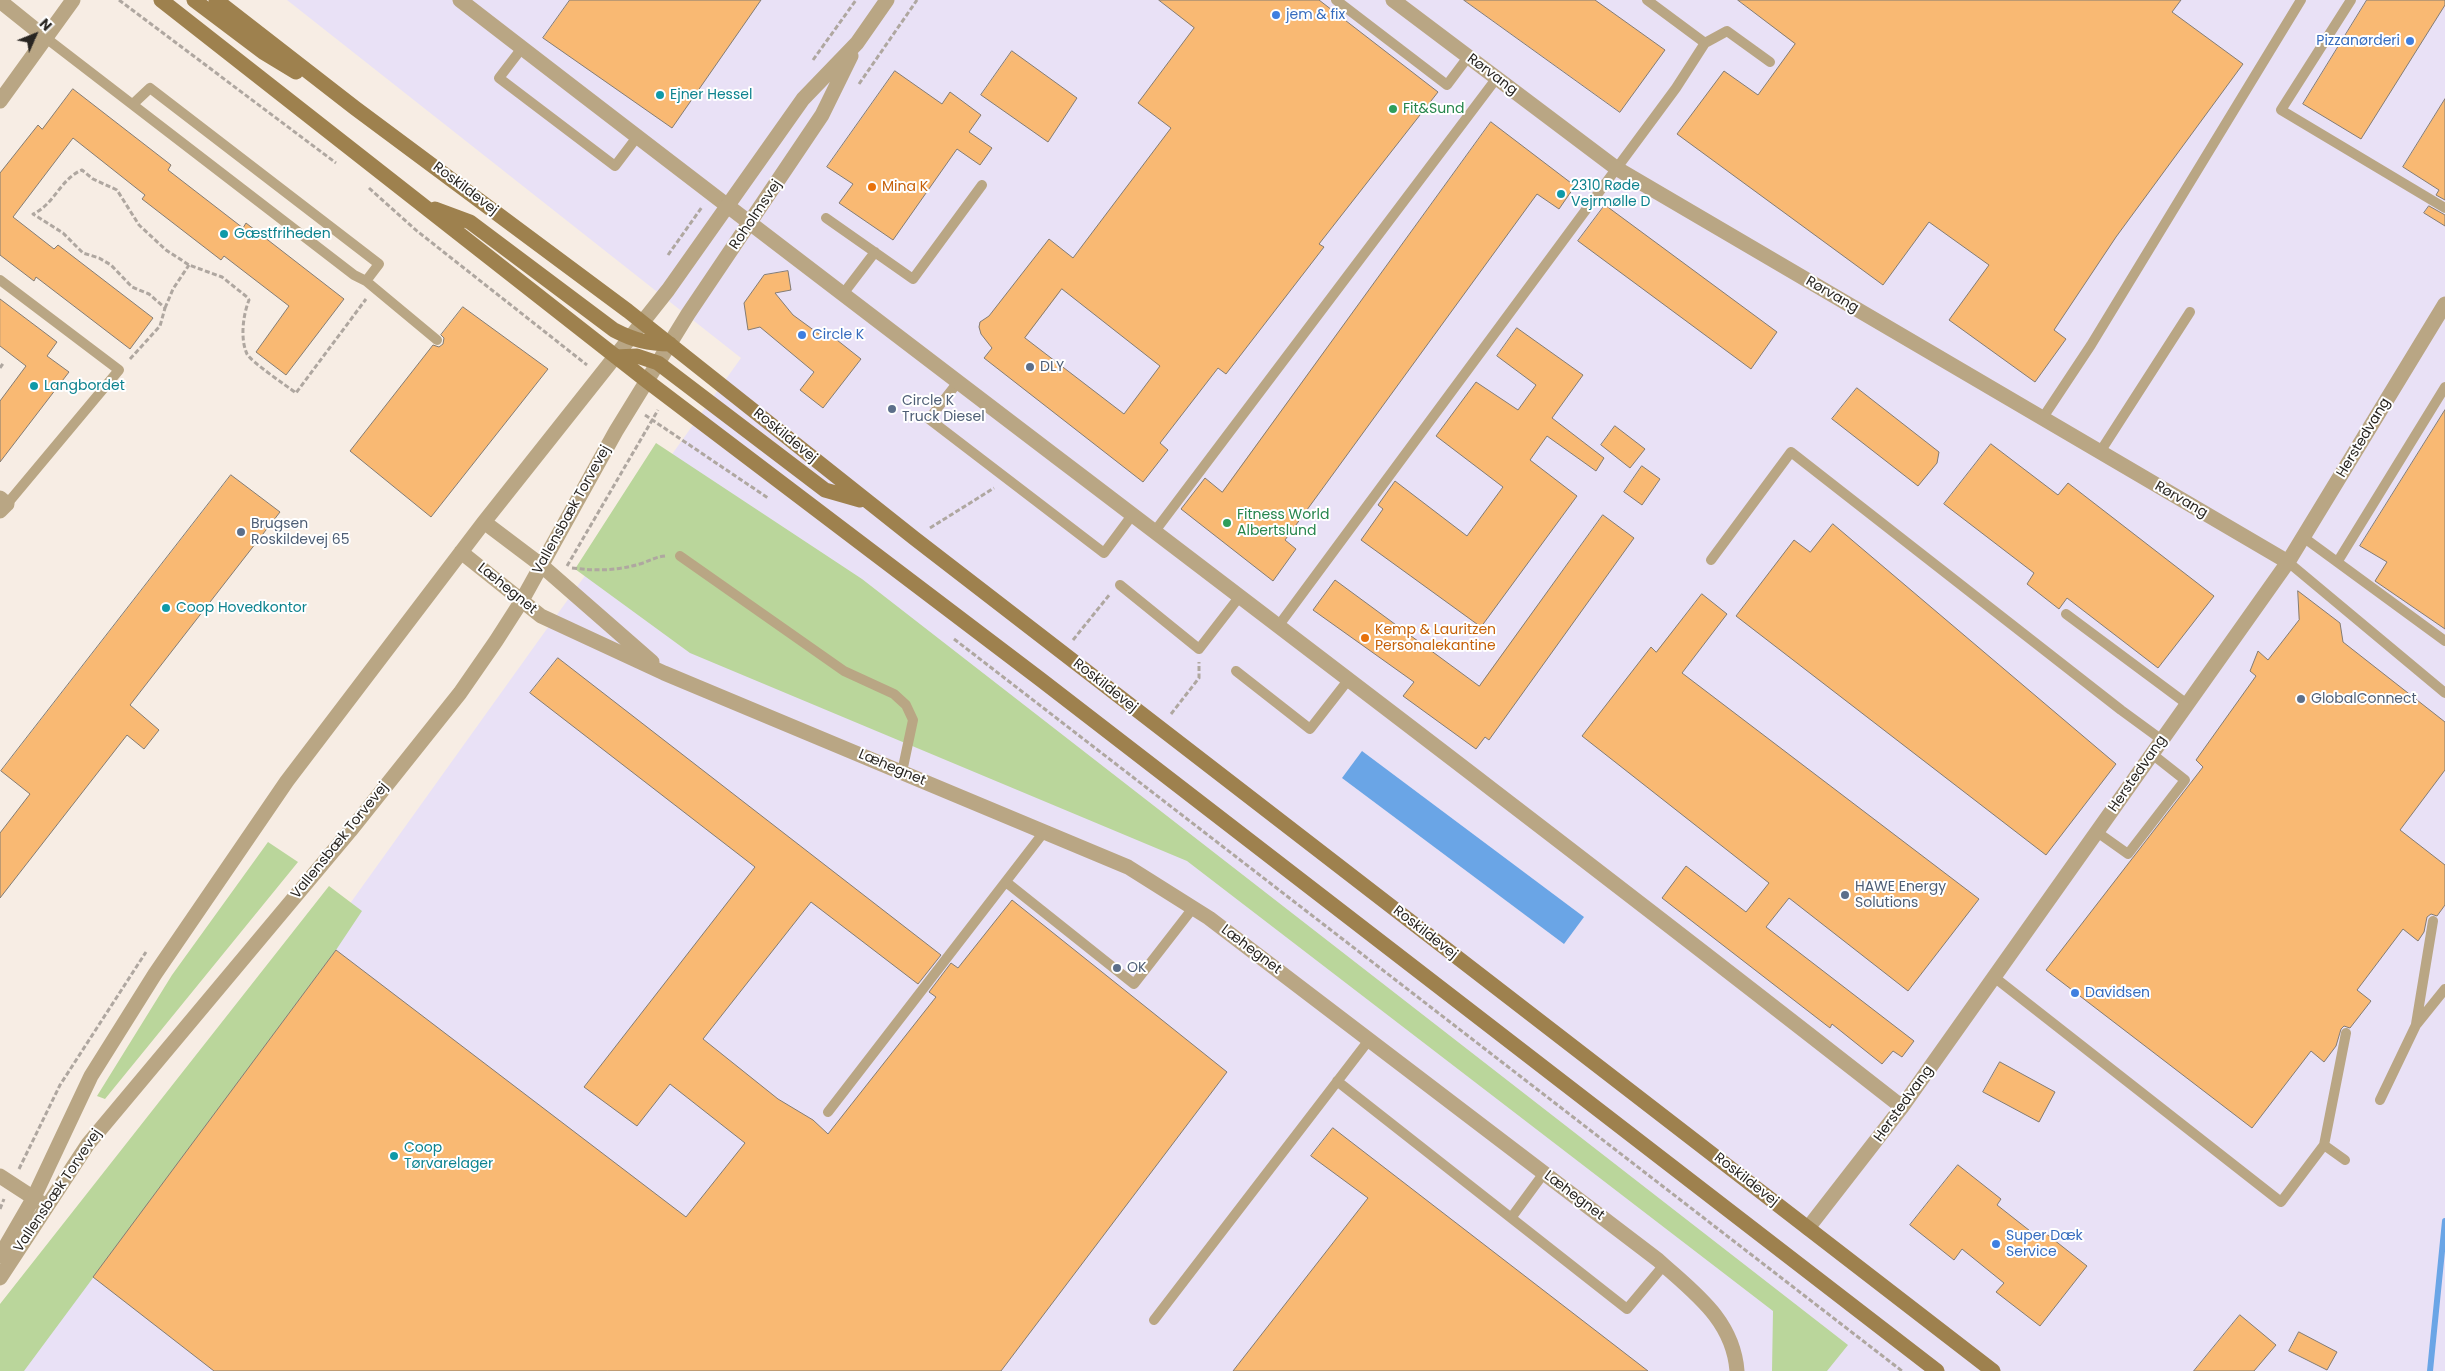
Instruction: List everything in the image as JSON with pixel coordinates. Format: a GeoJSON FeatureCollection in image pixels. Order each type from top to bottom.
{"type":"FeatureCollection","features":[{"type":"Feature","properties":{"kind":"main road"},"geometry":{"type":"LineString","coordinates":[[161,0],[647,381],[1040,679],[1937,1371]]}},
{"type":"Feature","properties":{"kind":"main road"},"geometry":{"type":"LineString","coordinates":[[194,0],[263,52],[355,108]]}},
{"type":"Feature","properties":{"kind":"main road","name":"Roskildevej"},"geometry":{"type":"LineString","coordinates":[[216,0],[355,108],[643,323],[870,504],[1993,1371]]}},
{"type":"Feature","properties":{"kind":"main road"},"geometry":{"type":"LineString","coordinates":[[421,204],[470,222],[614,330],[630,339],[649,344],[670,344]]}},
{"type":"Feature","properties":{"kind":"main road"},"geometry":{"type":"LineString","coordinates":[[616,357],[636,356],[658,363],[825,490],[870,504]]}},
{"type":"Feature","properties":{"kind":"street"},"geometry":{"type":"LineString","coordinates":[[0,101],[73,0]]}},
{"type":"Feature","properties":{"kind":"street"},"geometry":{"type":"LineString","coordinates":[[460,0],[958,382],[1279,625],[1902,1107]]}},
{"type":"Feature","properties":{"kind":"street","name":"Roholmsvej"},"geometry":{"type":"LineString","coordinates":[[647,381],[822,115],[857,43],[887,0]]}},
{"type":"Feature","properties":{"kind":"street","name":"Rørvang"},"geometry":{"type":"LineString","coordinates":[[1393,0],[1616,168],[2288,562]]}},
{"type":"Feature","properties":{"kind":"street"},"geometry":{"type":"LineString","coordinates":[[0,1],[46,38]]}},
{"type":"Feature","properties":{"kind":"street","name":"Roholmsvej"},"geometry":{"type":"LineString","coordinates":[[616,357],[728,206],[803,99],[857,43]]}},
{"type":"Feature","properties":{"kind":"street","name":"Herstedvang"},"geometry":{"type":"LineString","coordinates":[[1808,1228],[1902,1107],[2288,562],[2445,304]]}},
{"type":"Feature","properties":{"kind":"street","name":"Vallensbæk Torvevej"},"geometry":{"type":"LineString","coordinates":[[0,1256],[33,1198],[91,1076],[155,974],[287,781],[484,522],[616,357]]}},
{"type":"Feature","properties":{"kind":"street","name":"Vallensbæk Torvevej"},"geometry":{"type":"LineString","coordinates":[[0,1278],[88,1144],[350,831],[460,693],[521,602],[647,381]]}},
{"type":"Feature","properties":{"kind":"street","name":"Læhegnet"},"geometry":{"type":"LineString","coordinates":[[484,522],[541,566],[664,673]]}},
{"type":"Feature","properties":{"kind":"street","name":"Læhegnet"},"geometry":{"type":"LineString","coordinates":[[461,552],[521,602],[541,616],[664,673],[1128,867],[1193,908],[1664,1265],[1707,1304],[1721,1322],[1731,1341],[1736,1371]]}},
{"type":"Feature","properties":{"kind":"street"},"geometry":{"type":"LineString","coordinates":[[0,1176],[47,1207]]}},
{"type":"Feature","properties":{"kind":"lane"},"geometry":{"type":"LineString","coordinates":[[1336,0],[1447,85],[1468,57]]}},
{"type":"Feature","properties":{"kind":"lane"},"geometry":{"type":"LineString","coordinates":[[1647,0],[1705,44]]}},
{"type":"Feature","properties":{"kind":"lane"},"geometry":{"type":"LineString","coordinates":[[2042,419],[2092,345],[2301,0]]}},
{"type":"Feature","properties":{"kind":"lane"},"geometry":{"type":"LineString","coordinates":[[2351,0],[2280,110],[2445,208]]}},
{"type":"Feature","properties":{"kind":"lane"},"geometry":{"type":"LineString","coordinates":[[1279,625],[1616,168],[1705,44],[1727,31],[1770,62]]}},
{"type":"Feature","properties":{"kind":"lane"},"geometry":{"type":"LineString","coordinates":[[46,38],[354,275],[366,281],[437,340]]}},
{"type":"Feature","properties":{"kind":"lane"},"geometry":{"type":"LineString","coordinates":[[522,48],[499,78],[615,166],[638,137]]}},
{"type":"Feature","properties":{"kind":"lane"},"geometry":{"type":"LineString","coordinates":[[1155,531],[1496,79]]}},
{"type":"Feature","properties":{"kind":"lane"},"geometry":{"type":"LineString","coordinates":[[133,104],[150,88],[379,264],[366,281]]}},
{"type":"Feature","properties":{"kind":"lane"},"geometry":{"type":"LineString","coordinates":[[826,218],[913,279],[982,185]]}},
{"type":"Feature","properties":{"kind":"lane"},"geometry":{"type":"LineString","coordinates":[[843,294],[875,252]]}},
{"type":"Feature","properties":{"kind":"lane"},"geometry":{"type":"LineString","coordinates":[[0,280],[118,370],[2,504]]}},
{"type":"Feature","properties":{"kind":"lane"},"geometry":{"type":"LineString","coordinates":[[2100,452],[2190,312]]}},
{"type":"Feature","properties":{"kind":"lane"},"geometry":{"type":"LineString","coordinates":[[958,382],[929,419],[1104,553],[1133,514]]}},
{"type":"Feature","properties":{"kind":"lane"},"geometry":{"type":"LineString","coordinates":[[2338,561],[2445,387]]}},
{"type":"Feature","properties":{"kind":"lane"},"geometry":{"type":"LineString","coordinates":[[1711,560],[1791,452],[2162,740]]}},
{"type":"Feature","properties":{"kind":"lane"},"geometry":{"type":"LineString","coordinates":[[2303,537],[2445,640]]}},
{"type":"Feature","properties":{"kind":"lane"},"geometry":{"type":"LineString","coordinates":[[680,556],[844,671],[894,694],[906,705],[913,720],[902,772]]}},
{"type":"Feature","properties":{"kind":"lane"},"geometry":{"type":"LineString","coordinates":[[2288,562],[2445,693]]}},
{"type":"Feature","properties":{"kind":"lane"},"geometry":{"type":"LineString","coordinates":[[1120,585],[1200,649],[1240,596]]}},
{"type":"Feature","properties":{"kind":"lane"},"geometry":{"type":"LineString","coordinates":[[2066,614],[2188,704]]}},
{"type":"Feature","properties":{"kind":"lane"},"geometry":{"type":"LineString","coordinates":[[1236,671],[1310,729],[1349,679]]}},
{"type":"Feature","properties":{"kind":"lane"},"geometry":{"type":"LineString","coordinates":[[2097,832],[2128,854],[2185,780],[2152,754]]}},
{"type":"Feature","properties":{"kind":"lane"},"geometry":{"type":"LineString","coordinates":[[828,1112],[1044,832]]}},
{"type":"Feature","properties":{"kind":"lane"},"geometry":{"type":"LineString","coordinates":[[1006,882],[1134,984],[1193,908]]}},
{"type":"Feature","properties":{"kind":"lane"},"geometry":{"type":"LineString","coordinates":[[2416,1025],[2433,921]]}},
{"type":"Feature","properties":{"kind":"lane"},"geometry":{"type":"LineString","coordinates":[[1994,978],[2281,1202],[2324,1145],[2346,1033]]}},
{"type":"Feature","properties":{"kind":"lane"},"geometry":{"type":"LineString","coordinates":[[2380,1100],[2416,1025],[2445,989]]}},
{"type":"Feature","properties":{"kind":"lane"},"geometry":{"type":"LineString","coordinates":[[1154,1320],[1369,1040]]}},
{"type":"Feature","properties":{"kind":"lane"},"geometry":{"type":"LineString","coordinates":[[1337,1081],[1627,1309],[1664,1265]]}},
{"type":"Feature","properties":{"kind":"lane"},"geometry":{"type":"LineString","coordinates":[[2324,1145],[2345,1160]]}},
{"type":"Feature","properties":{"kind":"lane"},"geometry":{"type":"LineString","coordinates":[[1511,1218],[1544,1173]]}},
{"type":"Feature","properties":{"kind":"path"},"geometry":{"type":"LineString","coordinates":[[119,0],[343,168]]}},
{"type":"Feature","properties":{"kind":"path"},"geometry":{"type":"LineString","coordinates":[[165,308],[149,294],[132,287],[111,265],[99,258],[82,253],[63,233],[33,214],[49,204],[66,179],[82,170],[93,179],[117,190],[150,237],[189,264],[222,277],[249,300],[245,316],[244,342],[248,356],[296,393],[367,297],[366,281]]}},
{"type":"Feature","properties":{"kind":"path"},"geometry":{"type":"LineString","coordinates":[[366,186],[417,231],[601,377]]}},
{"type":"Feature","properties":{"kind":"path"},"geometry":{"type":"LineString","coordinates":[[118,370],[160,326],[173,288],[189,264]]}},
{"type":"Feature","properties":{"kind":"path"},"geometry":{"type":"LineString","coordinates":[[0,368],[4,362]]}},
{"type":"Feature","properties":{"kind":"path"},"geometry":{"type":"LineString","coordinates":[[633,404],[652,420],[775,502]]}},
{"type":"Feature","properties":{"kind":"path"},"geometry":{"type":"LineString","coordinates":[[914,538],[1008,480]]}},
{"type":"Feature","properties":{"kind":"path"},"geometry":{"type":"LineString","coordinates":[[566,567],[602,572],[643,563],[656,557],[680,556]]}},
{"type":"Feature","properties":{"kind":"path"},"geometry":{"type":"LineString","coordinates":[[1063,653],[1102,602],[1120,585]]}},
{"type":"Feature","properties":{"kind":"path"},"geometry":{"type":"LineString","coordinates":[[949,635],[1902,1371]]}},
{"type":"Feature","properties":{"kind":"path"},"geometry":{"type":"LineString","coordinates":[[1160,728],[1199,678],[1200,649]]}},
{"type":"Feature","properties":{"kind":"shaded area"},"geometry":{"type":"Polygon","coordinates":[[[287,0],[2445,0],[2445,1371],[15,1371],[741,358],[287,0]]]}},
{"type":"Feature","properties":{"kind":"green space"},"geometry":{"type":"Polygon","coordinates":[[[656,443],[862,579],[1848,1345],[1827,1371],[1772,1371],[1773,1311],[1187,861],[690,653],[575,569],[656,443]]]}},
{"type":"Feature","properties":{"kind":"green space"},"geometry":{"type":"Polygon","coordinates":[[[268,842],[298,862],[105,1099],[97,1096],[172,975],[268,842]]]}},
{"type":"Feature","properties":{"kind":"green space"},"geometry":{"type":"Polygon","coordinates":[[[329,886],[362,911],[336,950],[24,1371],[0,1371],[0,1304],[329,886]]]}},
{"type":"Feature","properties":{"kind":"water"},"geometry":{"type":"Polygon","coordinates":[[[1362,751],[1584,917],[1564,944],[1342,778],[1362,751]]]}},
{"type":"Feature","properties":{"kind":"building","name":"Ejner Hessel"},"geometry":{"type":"Polygon","coordinates":[[[570,0],[761,0],[672,128],[543,38],[570,0]]]}},
{"type":"Feature","properties":{"kind":"building"},"geometry":{"type":"Polygon","coordinates":[[[1159,0],[1319,0],[1438,92],[1319,244],[1324,247],[1226,374],[1218,368],[1160,443],[1168,450],[1143,482],[984,358],[992,348],[981,334],[979,327],[980,322],[989,316],[1049,239],[1073,258],[1171,128],[1138,103],[1194,28],[1159,0]],[[1062,289],[1025,338],[1124,414],[1160,366],[1062,289]]]}},
{"type":"Feature","properties":{"kind":"building"},"geometry":{"type":"Polygon","coordinates":[[[1464,0],[1595,0],[1665,50],[1620,112],[1464,0]]]}},
{"type":"Feature","properties":{"kind":"building"},"geometry":{"type":"Polygon","coordinates":[[[1738,0],[2181,0],[2172,12],[2243,64],[2116,237],[2054,330],[2066,339],[2035,382],[1949,320],[1989,265],[1929,222],[1883,285],[1677,134],[1724,71],[1758,95],[1795,44],[1738,0]]]}},
{"type":"Feature","properties":{"kind":"building"},"geometry":{"type":"Polygon","coordinates":[[[2367,0],[2445,0],[2445,5],[2361,139],[2303,104],[2367,0]]]}},
{"type":"Feature","properties":{"kind":"building"},"geometry":{"type":"Polygon","coordinates":[[[1012,51],[1077,98],[1048,142],[981,95],[1012,51]]]}},
{"type":"Feature","properties":{"kind":"building"},"geometry":{"type":"Polygon","coordinates":[[[895,71],[942,104],[950,92],[981,115],[969,132],[992,148],[980,165],[957,149],[893,240],[839,203],[853,184],[827,167],[895,71]]]}},
{"type":"Feature","properties":{"kind":"building","name":"Gæstfriheden"},"geometry":{"type":"Polygon","coordinates":[[[73,89],[171,165],[168,170],[243,228],[246,223],[344,299],[286,375],[256,352],[289,306],[224,256],[221,260],[142,199],[145,195],[73,138],[13,217],[54,249],[58,245],[153,318],[130,349],[36,277],[34,281],[0,255],[0,173],[38,125],[42,129],[73,89]]]}},
{"type":"Feature","properties":{"kind":"building"},"geometry":{"type":"Polygon","coordinates":[[[2445,99],[2445,200],[2436,195],[2439,190],[2403,167],[2445,99]]]}},
{"type":"Feature","properties":{"kind":"building"},"geometry":{"type":"Polygon","coordinates":[[[1491,122],[1575,186],[1559,209],[1537,194],[1285,540],[1296,549],[1273,581],[1181,509],[1205,478],[1222,492],[1491,122]]]}},
{"type":"Feature","properties":{"kind":"building"},"geometry":{"type":"Polygon","coordinates":[[[1605,205],[1777,332],[1751,369],[1578,241],[1605,205]]]}},
{"type":"Feature","properties":{"kind":"building"},"geometry":{"type":"Polygon","coordinates":[[[2429,206],[2445,215],[2445,226],[2424,213],[2429,206]]]}},
{"type":"Feature","properties":{"kind":"building"},"geometry":{"type":"Polygon","coordinates":[[[788,271],[791,290],[775,293],[793,315],[819,334],[823,329],[861,359],[823,408],[800,390],[814,372],[760,327],[748,330],[744,303],[764,275],[788,271]]]}},
{"type":"Feature","properties":{"kind":"building","name":"Langbordet"},"geometry":{"type":"Polygon","coordinates":[[[0,299],[57,342],[47,356],[69,372],[0,462],[0,401],[26,366],[0,346],[0,299]]]}},
{"type":"Feature","properties":{"kind":"building"},"geometry":{"type":"Polygon","coordinates":[[[463,307],[548,369],[431,517],[350,451],[433,345],[439,347],[443,344],[444,338],[441,335],[463,307]]]}},
{"type":"Feature","properties":{"kind":"building"},"geometry":{"type":"Polygon","coordinates":[[[1517,328],[1583,375],[1552,418],[1604,458],[1596,471],[1547,436],[1530,460],[1577,496],[1481,627],[1361,540],[1383,509],[1378,505],[1395,481],[1467,536],[1503,487],[1436,436],[1476,382],[1518,410],[1536,385],[1497,356],[1517,328]]]}},
{"type":"Feature","properties":{"kind":"building"},"geometry":{"type":"Polygon","coordinates":[[[1857,388],[1939,452],[1937,463],[1918,486],[1832,419],[1857,388]]]}},
{"type":"Feature","properties":{"kind":"building"},"geometry":{"type":"Polygon","coordinates":[[[2445,410],[2445,629],[2375,581],[2387,562],[2360,546],[2445,410]]]}},
{"type":"Feature","properties":{"kind":"building"},"geometry":{"type":"Polygon","coordinates":[[[1615,426],[1645,449],[1630,468],[1601,445],[1615,426]]]}},
{"type":"Feature","properties":{"kind":"building"},"geometry":{"type":"Polygon","coordinates":[[[1991,444],[2058,495],[2068,483],[2214,596],[2158,668],[2067,598],[2059,609],[2027,584],[2034,573],[1944,504],[1991,444]]]}},
{"type":"Feature","properties":{"kind":"building"},"geometry":{"type":"Polygon","coordinates":[[[1642,466],[1660,479],[1642,505],[1624,492],[1642,466]]]}},
{"type":"Feature","properties":{"kind":"building","name":"Coop Hovedkontor"},"geometry":{"type":"Polygon","coordinates":[[[231,475],[280,512],[130,705],[159,730],[144,749],[127,735],[0,898],[0,833],[30,794],[1,771],[231,475]]]}},
{"type":"Feature","properties":{"kind":"building"},"geometry":{"type":"Polygon","coordinates":[[[1603,515],[1634,538],[1489,740],[1485,737],[1476,749],[1403,696],[1414,682],[1313,610],[1335,580],[1479,686],[1603,515]]]}},
{"type":"Feature","properties":{"kind":"building"},"geometry":{"type":"Polygon","coordinates":[[[1833,524],[2116,764],[2046,855],[1736,616],[1794,540],[1810,552],[1833,524]]]}},
{"type":"Feature","properties":{"kind":"building"},"geometry":{"type":"Polygon","coordinates":[[[2298,591],[2340,623],[2343,642],[2445,722],[2445,770],[2400,830],[2445,865],[2445,905],[2437,916],[2431,914],[2427,917],[2424,932],[2418,941],[2403,929],[2357,990],[2371,1001],[2350,1028],[2344,1026],[2341,1029],[2336,1046],[2324,1062],[2311,1051],[2252,1128],[2046,970],[2203,767],[2196,760],[2256,676],[2250,671],[2258,651],[2268,660],[2299,620],[2298,591]]]}},
{"type":"Feature","properties":{"kind":"building"},"geometry":{"type":"Polygon","coordinates":[[[1702,594],[1727,614],[1682,673],[1979,899],[1908,991],[1789,898],[1766,927],[1914,1041],[1902,1057],[1893,1051],[1882,1064],[1832,1024],[1830,1028],[1662,898],[1686,866],[1746,912],[1769,883],[1582,736],[1651,647],[1656,652],[1702,594]]]}},
{"type":"Feature","properties":{"kind":"building","name":"Coop Tørvarelager"},"geometry":{"type":"Polygon","coordinates":[[[558,658],[941,955],[918,984],[811,902],[703,1039],[778,1099],[813,1120],[828,1134],[936,997],[929,992],[951,963],[958,968],[1012,900],[1227,1072],[1001,1371],[214,1371],[93,1277],[336,950],[686,1217],[745,1143],[670,1084],[637,1126],[584,1087],[755,867],[530,693],[558,658]]]}},
{"type":"Feature","properties":{"kind":"building"},"geometry":{"type":"Polygon","coordinates":[[[2000,1062],[2055,1092],[2039,1122],[1983,1092],[2000,1062]]]}},
{"type":"Feature","properties":{"kind":"building"},"geometry":{"type":"Polygon","coordinates":[[[1333,1128],[1648,1371],[1233,1371],[1368,1198],[1311,1156],[1333,1128]]]}},
{"type":"Feature","properties":{"kind":"building","name":"Super Dæk Service"},"geometry":{"type":"Polygon","coordinates":[[[1958,1165],[2001,1199],[1997,1205],[2039,1238],[2044,1232],[2087,1266],[2040,1326],[1996,1292],[2004,1283],[1962,1249],[1954,1260],[1910,1225],[1958,1165]]]}},
{"type":"Feature","properties":{"kind":"building"},"geometry":{"type":"Polygon","coordinates":[[[2240,1315],[2276,1345],[2254,1371],[2194,1371],[2240,1315]]]}},
{"type":"Feature","properties":{"kind":"building"},"geometry":{"type":"Polygon","coordinates":[[[2299,1332],[2337,1352],[2327,1370],[2289,1351],[2299,1332]]]}},
{"type":"Feature","properties":{"kind":"waterway"},"geometry":{"type":"LineString","coordinates":[[2430,1371],[2445,1221]]}},
{"type":"Feature","properties":{"kind":"place","name":"jem & fix"},"geometry":{"type":"Point","coordinates":[1276,15]}},
{"type":"Feature","properties":{"kind":"place","name":"Pizzanørderi"},"geometry":{"type":"Point","coordinates":[2410,41]}},
{"type":"Feature","properties":{"kind":"place","name":"Ejner Hessel"},"geometry":{"type":"Point","coordinates":[660,95]}},
{"type":"Feature","properties":{"kind":"place","name":"Fit&Sund"},"geometry":{"type":"Point","coordinates":[1393,109]}},
{"type":"Feature","properties":{"kind":"place","name":"Mina K"},"geometry":{"type":"Point","coordinates":[872,187]}},
{"type":"Feature","properties":{"kind":"place","name":"2310 Røde Vejrmølle D"},"geometry":{"type":"Point","coordinates":[1561,194]}},
{"type":"Feature","properties":{"kind":"place","name":"Gæstfriheden"},"geometry":{"type":"Point","coordinates":[224,234]}},
{"type":"Feature","properties":{"kind":"place","name":"Circle K"},"geometry":{"type":"Point","coordinates":[802,335]}},
{"type":"Feature","properties":{"kind":"place","name":"DLY"},"geometry":{"type":"Point","coordinates":[1030,367]}},
{"type":"Feature","properties":{"kind":"place","name":"Langbordet"},"geometry":{"type":"Point","coordinates":[34,386]}},
{"type":"Feature","properties":{"kind":"place","name":"Circle K Truck Diesel"},"geometry":{"type":"Point","coordinates":[892,409]}},
{"type":"Feature","properties":{"kind":"place","name":"Fitness World Albertslund"},"geometry":{"type":"Point","coordinates":[1227,523]}},
{"type":"Feature","properties":{"kind":"place","name":"Brugsen Roskildevej 65"},"geometry":{"type":"Point","coordinates":[241,532]}},
{"type":"Feature","properties":{"kind":"place","name":"Coop Hovedkontor"},"geometry":{"type":"Point","coordinates":[166,608]}},
{"type":"Feature","properties":{"kind":"place","name":"Kemp & Lauritzen Personalekantine"},"geometry":{"type":"Point","coordinates":[1365,638]}},
{"type":"Feature","properties":{"kind":"place","name":"GlobalConnect"},"geometry":{"type":"Point","coordinates":[2301,699]}},
{"type":"Feature","properties":{"kind":"place","name":"HAWE Energy Solutions"},"geometry":{"type":"Point","coordinates":[1845,895]}},
{"type":"Feature","properties":{"kind":"place","name":"OK"},"geometry":{"type":"Point","coordinates":[1117,968]}},
{"type":"Feature","properties":{"kind":"place","name":"Davidsen"},"geometry":{"type":"Point","coordinates":[2075,993]}},
{"type":"Feature","properties":{"kind":"place","name":"Coop Tørvarelager"},"geometry":{"type":"Point","coordinates":[394,1156]}},
{"type":"Feature","properties":{"kind":"place","name":"Super Dæk Service"},"geometry":{"type":"Point","coordinates":[1996,1244]}}]}
